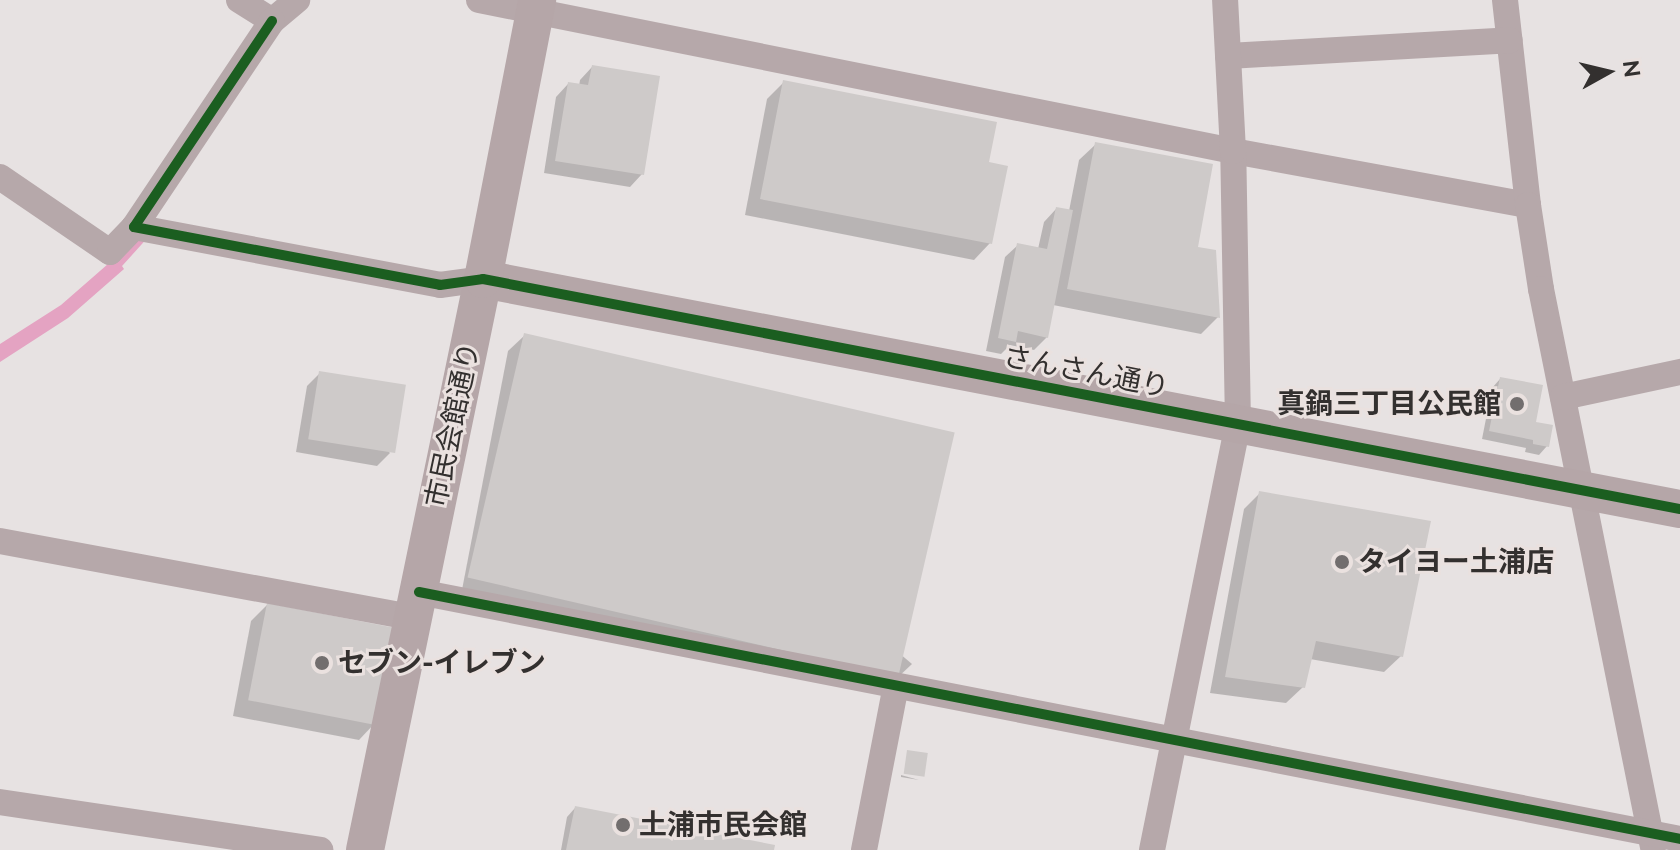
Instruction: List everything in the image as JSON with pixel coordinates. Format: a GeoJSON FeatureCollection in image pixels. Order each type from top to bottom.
{"type":"FeatureCollection","features":[{"type":"Feature","properties":{"kind":"street"},"geometry":{"type":"LineString","coordinates":[[239,0],[272,21]]}},
{"type":"Feature","properties":{"kind":"street"},"geometry":{"type":"LineString","coordinates":[[0,177],[110,252],[134,227],[272,21],[297,0]]}},
{"type":"Feature","properties":{"kind":"street"},"geometry":{"type":"LineString","coordinates":[[479,0],[536,6],[1233,151],[1528,205]]}},
{"type":"Feature","properties":{"kind":"street"},"geometry":{"type":"LineString","coordinates":[[1152,850],[1238,425],[1233,151],[1225,0]]}},
{"type":"Feature","properties":{"kind":"street"},"geometry":{"type":"LineString","coordinates":[[1505,0],[1528,205],[1652,842]]}},
{"type":"Feature","properties":{"kind":"street","name":"市民会館通り"},"geometry":{"type":"LineString","coordinates":[[365,850],[536,6]]}},
{"type":"Feature","properties":{"kind":"street"},"geometry":{"type":"LineString","coordinates":[[1228,56],[1510,40]]}},
{"type":"Feature","properties":{"kind":"street"},"geometry":{"type":"LineString","coordinates":[[134,227],[440,285],[483,279]]}},
{"type":"Feature","properties":{"kind":"street","name":"さんさん通り"},"geometry":{"type":"LineString","coordinates":[[483,279],[1680,509]]}},
{"type":"Feature","properties":{"kind":"street"},"geometry":{"type":"LineString","coordinates":[[1563,397],[1680,372]]}},
{"type":"Feature","properties":{"kind":"street"},"geometry":{"type":"LineString","coordinates":[[0,541],[417,605],[896,686],[1174,739],[1652,842],[1680,839]]}},
{"type":"Feature","properties":{"kind":"street"},"geometry":{"type":"LineString","coordinates":[[864,850],[896,686]]}},
{"type":"Feature","properties":{"kind":"street"},"geometry":{"type":"LineString","coordinates":[[0,802],[320,850]]}},
{"type":"Feature","properties":{"kind":"shaded area"},"geometry":{"type":"Polygon","coordinates":[[[116,257],[124,269],[68,318],[0,362],[0,344],[61,305],[116,257]]]}},
{"type":"Feature","properties":{"kind":"building"},"geometry":{"type":"Polygon","coordinates":[[[592,65],[660,76],[644,175],[555,161],[568,82],[588,85],[592,65]]]}},
{"type":"Feature","properties":{"kind":"building"},"geometry":{"type":"Polygon","coordinates":[[[783,80],[997,122],[989,162],[1008,166],[992,244],[760,199],[783,80]]]}},
{"type":"Feature","properties":{"kind":"building"},"geometry":{"type":"Polygon","coordinates":[[[1095,142],[1213,164],[1198,247],[1216,250],[1220,318],[1067,289],[1095,142]]]}},
{"type":"Feature","properties":{"kind":"building"},"geometry":{"type":"Polygon","coordinates":[[[1056,207],[1073,210],[1048,338],[1018,331],[1016,342],[998,338],[1017,243],[1047,249],[1056,207]]]}},
{"type":"Feature","properties":{"kind":"building"},"geometry":{"type":"Polygon","coordinates":[[[524,333],[955,432],[898,677],[468,578],[524,333]]]}},
{"type":"Feature","properties":{"kind":"building"},"geometry":{"type":"Polygon","coordinates":[[[319,371],[406,385],[395,453],[308,439],[319,371]]]}},
{"type":"Feature","properties":{"kind":"building","name":"真鍋三丁目公民館"},"geometry":{"type":"Polygon","coordinates":[[[1500,377],[1543,385],[1536,422],[1553,425],[1549,447],[1533,444],[1533,440],[1489,431],[1500,377]]]}},
{"type":"Feature","properties":{"kind":"building"},"geometry":{"type":"Polygon","coordinates":[[[1259,491],[1431,521],[1403,657],[1316,641],[1305,688],[1225,677],[1259,491]]]}},
{"type":"Feature","properties":{"kind":"building","name":"セブン-イレブン"},"geometry":{"type":"Polygon","coordinates":[[[267,603],[396,628],[377,725],[248,700],[267,603]]]}},
{"type":"Feature","properties":{"kind":"building"},"geometry":{"type":"Polygon","coordinates":[[[907,750],[928,753],[924,777],[904,774],[907,750]]]}},
{"type":"Feature","properties":{"kind":"building","name":"土浦市民会館"},"geometry":{"type":"Polygon","coordinates":[[[575,806],[775,845],[774,850],[566,850],[575,806]]]}},
{"type":"Feature","properties":{"kind":"waterway"},"geometry":{"type":"LineString","coordinates":[[113,270],[142,238]]}},
{"type":"Feature","properties":{"kind":"cycle path"},"geometry":{"type":"LineString","coordinates":[[272,21],[134,227],[440,285],[483,279],[1680,509]]}},
{"type":"Feature","properties":{"kind":"cycle path"},"geometry":{"type":"LineString","coordinates":[[419,592],[1680,839]]}},
{"type":"Feature","properties":{"kind":"place","name":"真鍋三丁目公民館"},"geometry":{"type":"Point","coordinates":[1517,404]}},
{"type":"Feature","properties":{"kind":"place","name":"タイヨー土浦店"},"geometry":{"type":"Point","coordinates":[1342,562]}},
{"type":"Feature","properties":{"kind":"place","name":"セブン-イレブン"},"geometry":{"type":"Point","coordinates":[322,663]}},
{"type":"Feature","properties":{"kind":"place","name":"土浦市民会館"},"geometry":{"type":"Point","coordinates":[623,825]}}]}
